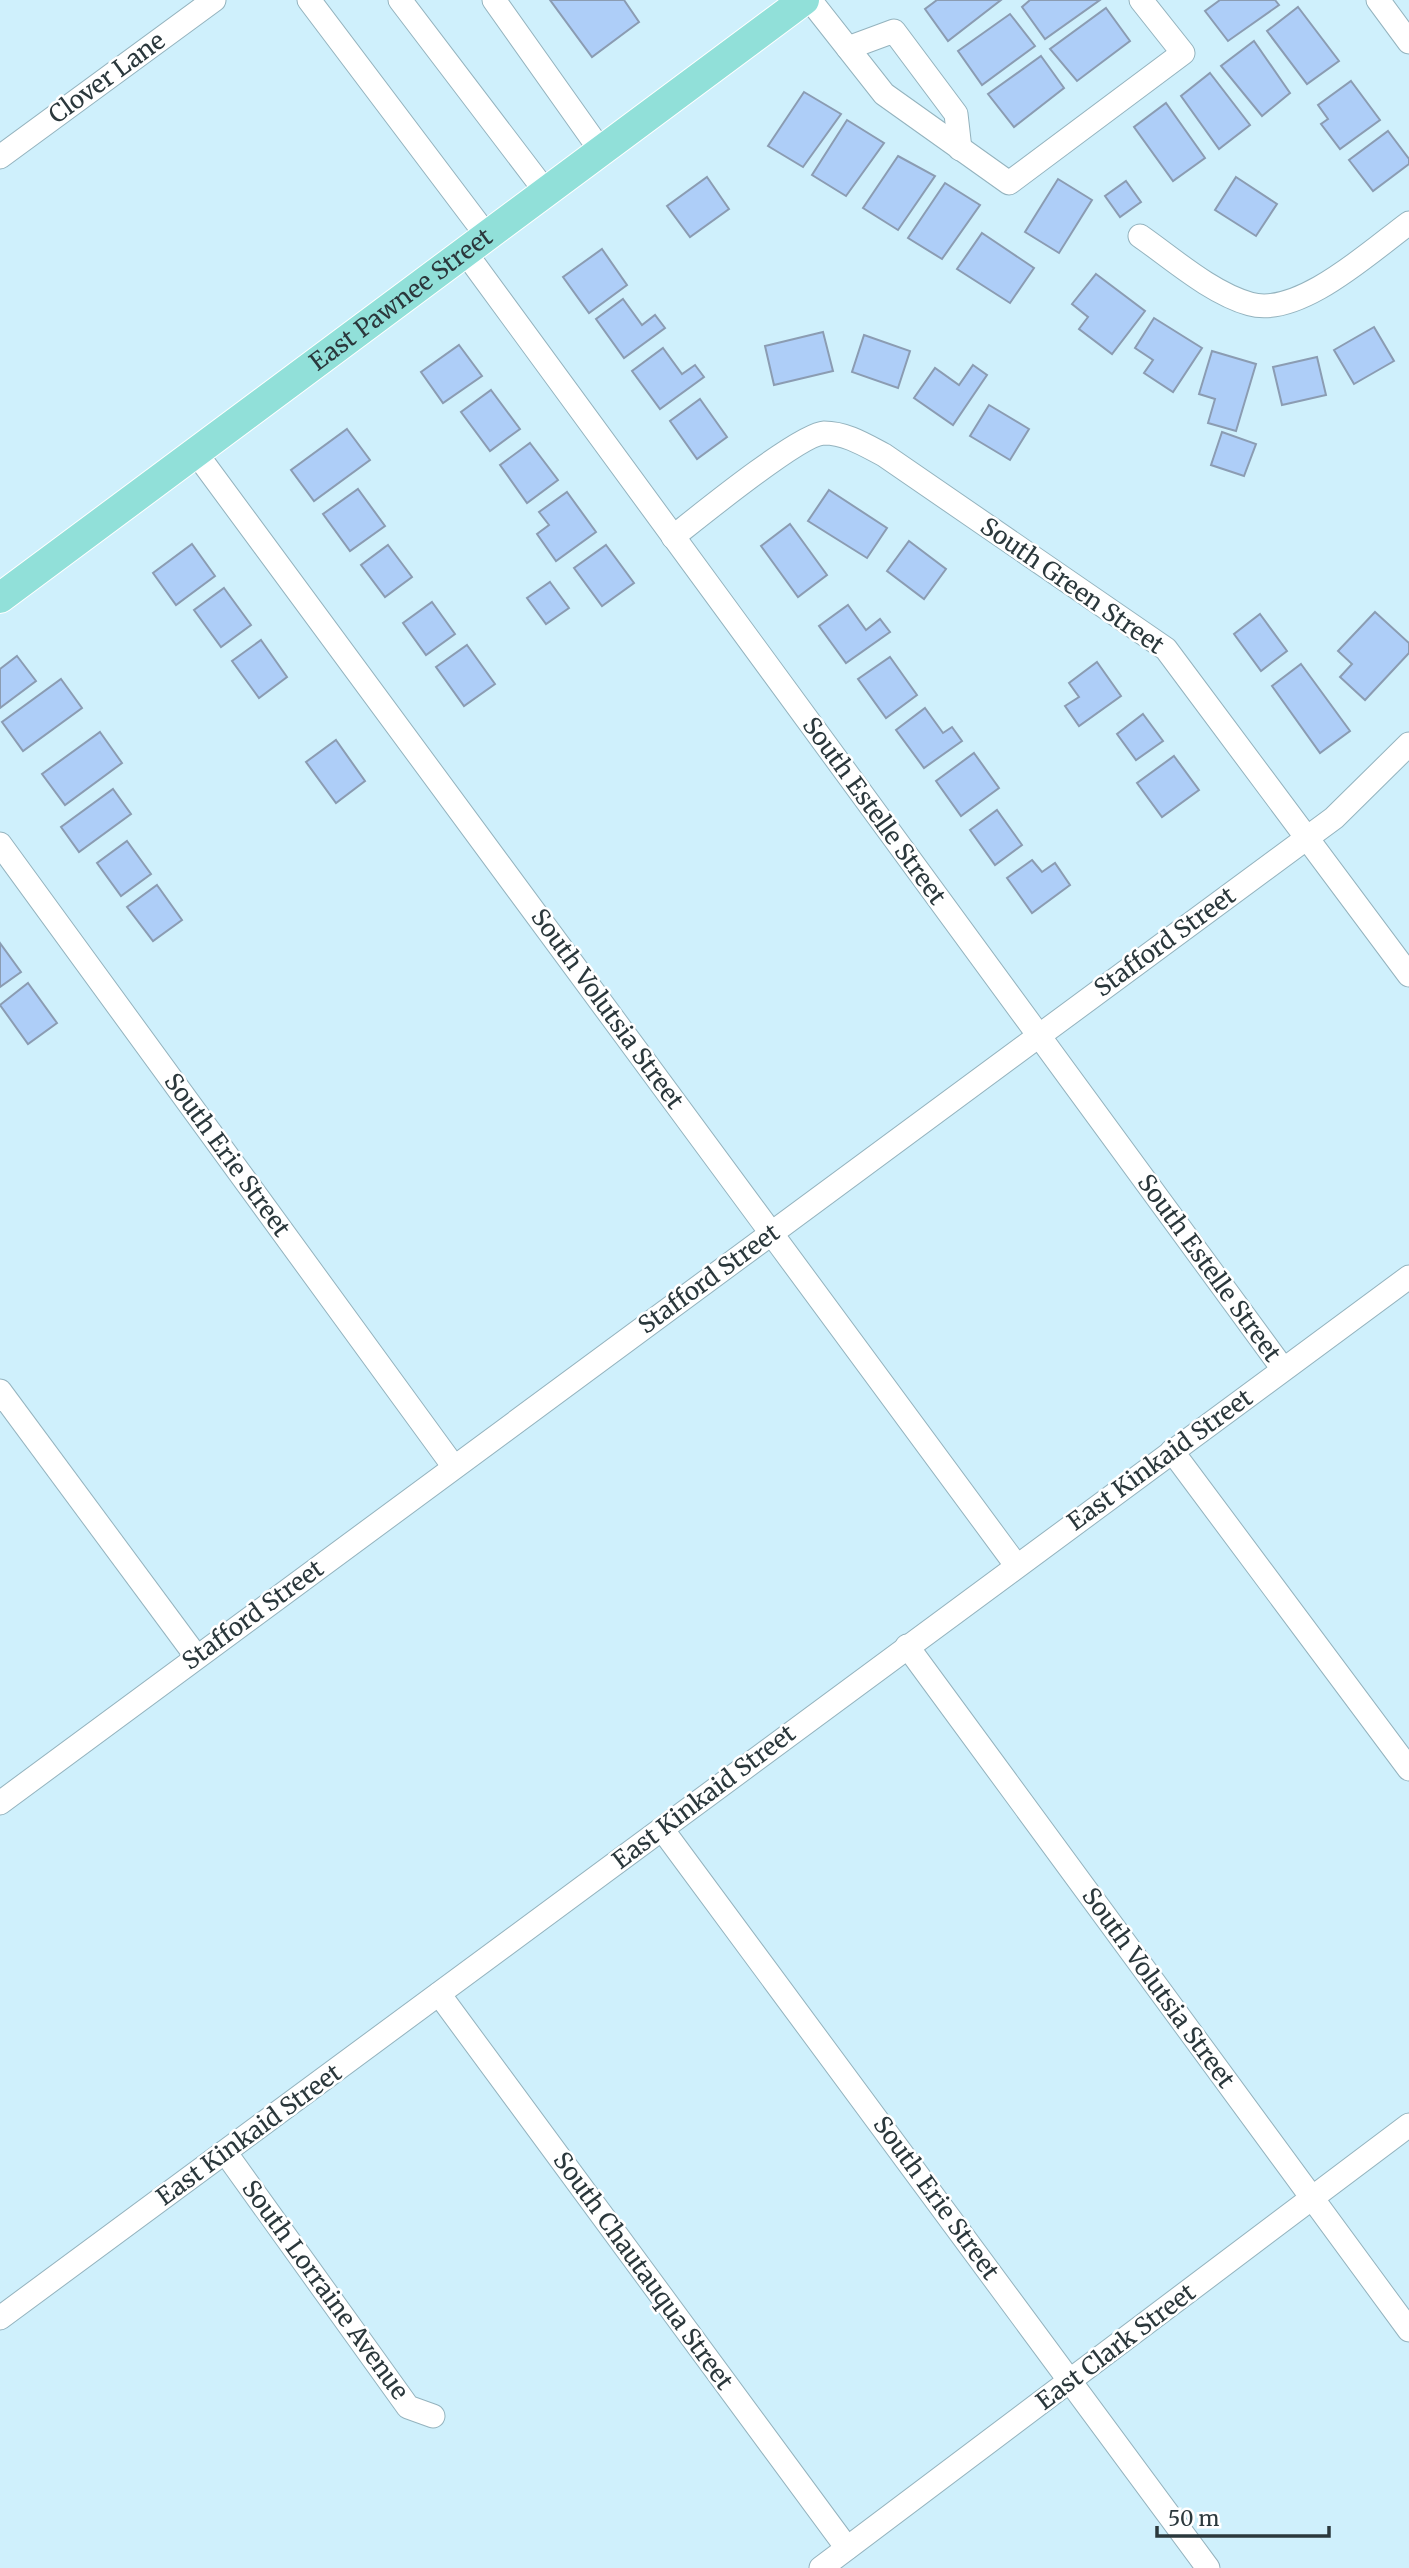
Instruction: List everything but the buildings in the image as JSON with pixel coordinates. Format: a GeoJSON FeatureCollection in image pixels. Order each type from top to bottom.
{"type":"FeatureCollection","features":[{"type":"Feature","properties":{"kind":"main road","name":"East Pawnee Street"},"geometry":{"type":"LineString","coordinates":[[0,598],[804,0]]}},
{"type":"Feature","properties":{"kind":"street","name":"Clover Lane"},"geometry":{"type":"LineString","coordinates":[[0,157],[214,0]]}},
{"type":"Feature","properties":{"kind":"street","name":"South Estelle Street"},"geometry":{"type":"LineString","coordinates":[[309,0],[673,537],[1283,1369]]}},
{"type":"Feature","properties":{"kind":"street"},"geometry":{"type":"LineString","coordinates":[[400,0],[547,192]]}},
{"type":"Feature","properties":{"kind":"street"},"geometry":{"type":"LineString","coordinates":[[494,0],[601,151]]}},
{"type":"Feature","properties":{"kind":"street"},"geometry":{"type":"LineString","coordinates":[[810,0],[884,94],[1009,183],[1182,53],[1141,0]]}},
{"type":"Feature","properties":{"kind":"street"},"geometry":{"type":"LineString","coordinates":[[1378,0],[1409,42]]}},
{"type":"Feature","properties":{"kind":"street"},"geometry":{"type":"LineString","coordinates":[[848,48],[894,31],[956,114],[960,149]]}},
{"type":"Feature","properties":{"kind":"street"},"geometry":{"type":"LineString","coordinates":[[1140,236],[1224,292],[1252,305],[1277,304],[1314,292],[1409,223]]}},
{"type":"Feature","properties":{"kind":"street","name":"South Green Street"},"geometry":{"type":"LineString","coordinates":[[673,537],[780,458],[820,433],[841,435],[884,455],[1166,649],[1409,975]]}},
{"type":"Feature","properties":{"kind":"street","name":"South Volutsia Street"},"geometry":{"type":"LineString","coordinates":[[196,453],[1016,1565]]}},
{"type":"Feature","properties":{"kind":"street","name":"Stafford Street"},"geometry":{"type":"LineString","coordinates":[[0,1803],[1334,818],[1409,744]]}},
{"type":"Feature","properties":{"kind":"street","name":"South Erie Street"},"geometry":{"type":"LineString","coordinates":[[0,844],[454,1467]]}},
{"type":"Feature","properties":{"kind":"street","name":"East Kinkaid Street"},"geometry":{"type":"LineString","coordinates":[[0,2318],[1409,1277]]}},
{"type":"Feature","properties":{"kind":"street"},"geometry":{"type":"LineString","coordinates":[[0,1391],[196,1656]]}},
{"type":"Feature","properties":{"kind":"street"},"geometry":{"type":"LineString","coordinates":[[1172,1451],[1409,1769]]}},
{"type":"Feature","properties":{"kind":"street","name":"South Volutsia Street"},"geometry":{"type":"LineString","coordinates":[[907,1646],[1409,2330]]}},
{"type":"Feature","properties":{"kind":"street","name":"South Erie Street"},"geometry":{"type":"LineString","coordinates":[[663,1829],[1208,2568]]}},
{"type":"Feature","properties":{"kind":"street","name":"South Chautauqua Street"},"geometry":{"type":"LineString","coordinates":[[439,1994],[847,2548]]}},
{"type":"Feature","properties":{"kind":"street","name":"East Clark Street"},"geometry":{"type":"LineString","coordinates":[[821,2568],[1409,2125]]}},
{"type":"Feature","properties":{"kind":"street","name":"South Lorraine Avenue"},"geometry":{"type":"LineString","coordinates":[[225,2152],[408,2407],[433,2416]]}}]}
